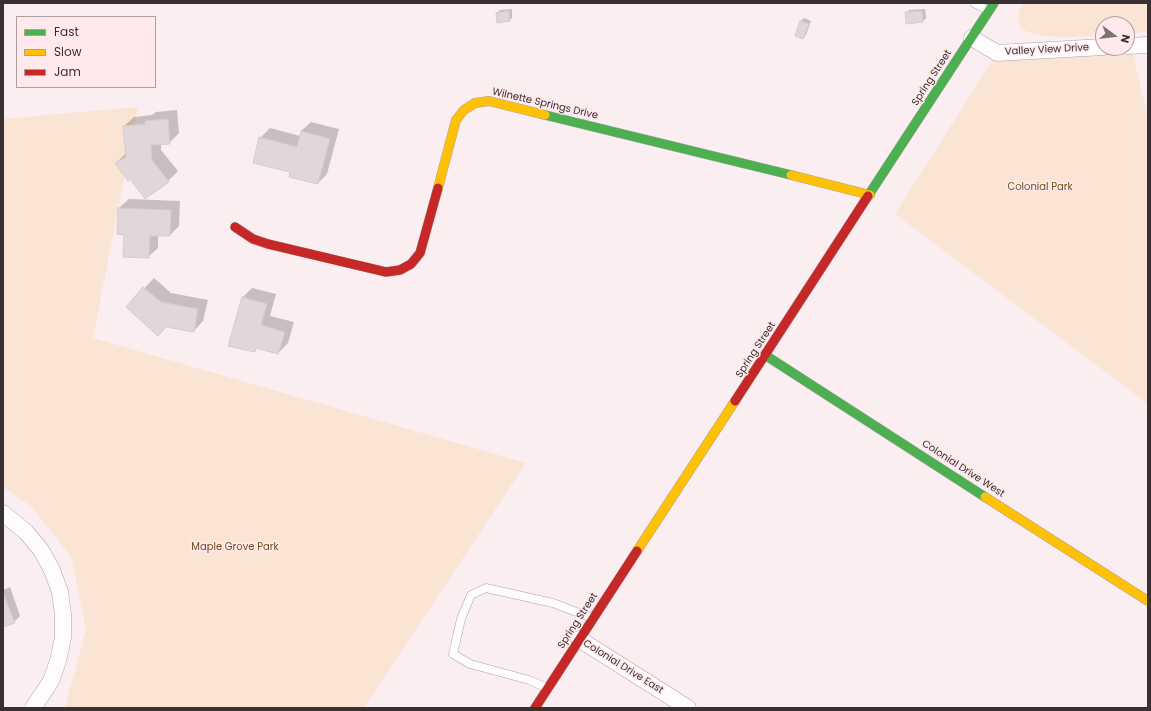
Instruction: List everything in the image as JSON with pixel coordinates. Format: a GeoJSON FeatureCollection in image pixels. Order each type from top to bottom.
{"type":"FeatureCollection","features":[{"type":"Feature","properties":{"kind":"street","name":"Spring Street"},"geometry":{"type":"LineString","coordinates":[[535,708],[992,7]]}},
{"type":"Feature","properties":{"kind":"street","name":"Valley View Drive"},"geometry":{"type":"LineString","coordinates":[[972,38],[997,53],[1095,47]]}},
{"type":"Feature","properties":{"kind":"street"},"geometry":{"type":"LineString","coordinates":[[1135,45],[1148,44]]}},
{"type":"Feature","properties":{"kind":"street","name":"Wilnette Springs Drive"},"geometry":{"type":"LineString","coordinates":[[235,227],[252,239],[268,244],[386,272],[400,270],[411,264],[420,253],[456,120],[464,110],[475,103],[488,101],[870,195]]}},
{"type":"Feature","properties":{"kind":"street","name":"Colonial Drive West"},"geometry":{"type":"LineString","coordinates":[[765,355],[1148,601]]}},
{"type":"Feature","properties":{"kind":"street"},"geometry":{"type":"LineString","coordinates":[[3,513],[26,532],[41,550],[55,578],[60,592],[64,615],[63,638],[58,661],[51,681],[33,708]]}},
{"type":"Feature","properties":{"kind":"street","name":"Colonial Drive East"},"geometry":{"type":"LineString","coordinates":[[579,639],[688,708]]}},
{"type":"Feature","properties":{"kind":"lane"},"geometry":{"type":"LineString","coordinates":[[974,3],[992,7]]}},
{"type":"Feature","properties":{"kind":"lane"},"geometry":{"type":"LineString","coordinates":[[548,688],[529,680],[470,664],[453,654],[461,619],[472,595],[486,588],[553,603],[592,619]]}},
{"type":"Feature","properties":{"kind":"green space"},"geometry":{"type":"Polygon","coordinates":[[[1024,3],[1148,3],[1148,31],[1135,33],[1135,16],[1095,16],[1095,36],[1056,37],[1033,34],[1021,29],[1018,19],[1019,11],[1024,3]]]}},
{"type":"Feature","properties":{"kind":"green space","name":"Colonial Park"},"geometry":{"type":"Polygon","coordinates":[[[1095,49],[1095,56],[1133,56],[1148,117],[1148,404],[895,214],[997,53],[1095,49]]]}},
{"type":"Feature","properties":{"kind":"green space","name":"Maple Grove Park"},"geometry":{"type":"Polygon","coordinates":[[[138,107],[93,338],[526,463],[364,708],[65,708],[86,629],[71,557],[32,507],[3,487],[3,119],[138,107]]]}},
{"type":"Feature","properties":{"kind":"building"},"geometry":{"type":"Polygon","coordinates":[[[509,11],[510,21],[497,23],[496,13],[509,11]]]}},
{"type":"Feature","properties":{"kind":"building"},"geometry":{"type":"Polygon","coordinates":[[[922,11],[923,22],[906,24],[905,12],[922,11]]]}},
{"type":"Feature","properties":{"kind":"building"},"geometry":{"type":"Polygon","coordinates":[[[800,21],[809,24],[803,39],[795,36],[800,21]]]}},
{"type":"Feature","properties":{"kind":"building"},"geometry":{"type":"Polygon","coordinates":[[[168,119],[170,144],[151,145],[152,160],[169,182],[145,199],[130,179],[128,181],[115,163],[126,157],[123,126],[145,124],[145,121],[168,119]]]}},
{"type":"Feature","properties":{"kind":"building"},"geometry":{"type":"Polygon","coordinates":[[[301,131],[330,139],[318,184],[289,177],[290,172],[253,163],[259,137],[297,147],[301,131]]]}},
{"type":"Feature","properties":{"kind":"building"},"geometry":{"type":"Polygon","coordinates":[[[118,208],[171,210],[170,236],[150,236],[149,258],[123,257],[124,235],[117,234],[118,208]]]}},
{"type":"Feature","properties":{"kind":"building"},"geometry":{"type":"Polygon","coordinates":[[[143,287],[161,302],[198,309],[194,332],[166,327],[158,336],[126,307],[143,287]]]}},
{"type":"Feature","properties":{"kind":"building"},"geometry":{"type":"Polygon","coordinates":[[[242,297],[267,304],[261,325],[285,332],[278,354],[256,348],[255,352],[228,346],[242,297]]]}},
{"type":"Feature","properties":{"kind":"building"},"geometry":{"type":"Polygon","coordinates":[[[3,593],[15,623],[3,627],[3,593]]]}},
{"type":"Feature","properties":{"kind":"traffic: fast"},"geometry":{"type":"LineString","coordinates":[[868,196],[994,3]]}},
{"type":"Feature","properties":{"kind":"traffic: fast"},"geometry":{"type":"LineString","coordinates":[[545,115],[791,175]]}},
{"type":"Feature","properties":{"kind":"traffic: fast"},"geometry":{"type":"LineString","coordinates":[[765,355],[985,497]]}},
{"type":"Feature","properties":{"kind":"traffic: slow"},"geometry":{"type":"LineString","coordinates":[[438,188],[456,120],[464,110],[475,103],[489,101],[545,115]]}},
{"type":"Feature","properties":{"kind":"traffic: slow"},"geometry":{"type":"LineString","coordinates":[[791,175],[870,195]]}},
{"type":"Feature","properties":{"kind":"traffic: slow"},"geometry":{"type":"LineString","coordinates":[[637,551],[735,401]]}},
{"type":"Feature","properties":{"kind":"traffic: slow"},"geometry":{"type":"LineString","coordinates":[[985,497],[1148,601]]}},
{"type":"Feature","properties":{"kind":"traffic: jam"},"geometry":{"type":"LineString","coordinates":[[235,227],[253,239],[268,244],[386,272],[400,270],[411,264],[420,253],[438,188]]}},
{"type":"Feature","properties":{"kind":"traffic: jam"},"geometry":{"type":"LineString","coordinates":[[735,401],[868,196]]}},
{"type":"Feature","properties":{"kind":"traffic: jam"},"geometry":{"type":"LineString","coordinates":[[535,708],[637,551]]}}]}
